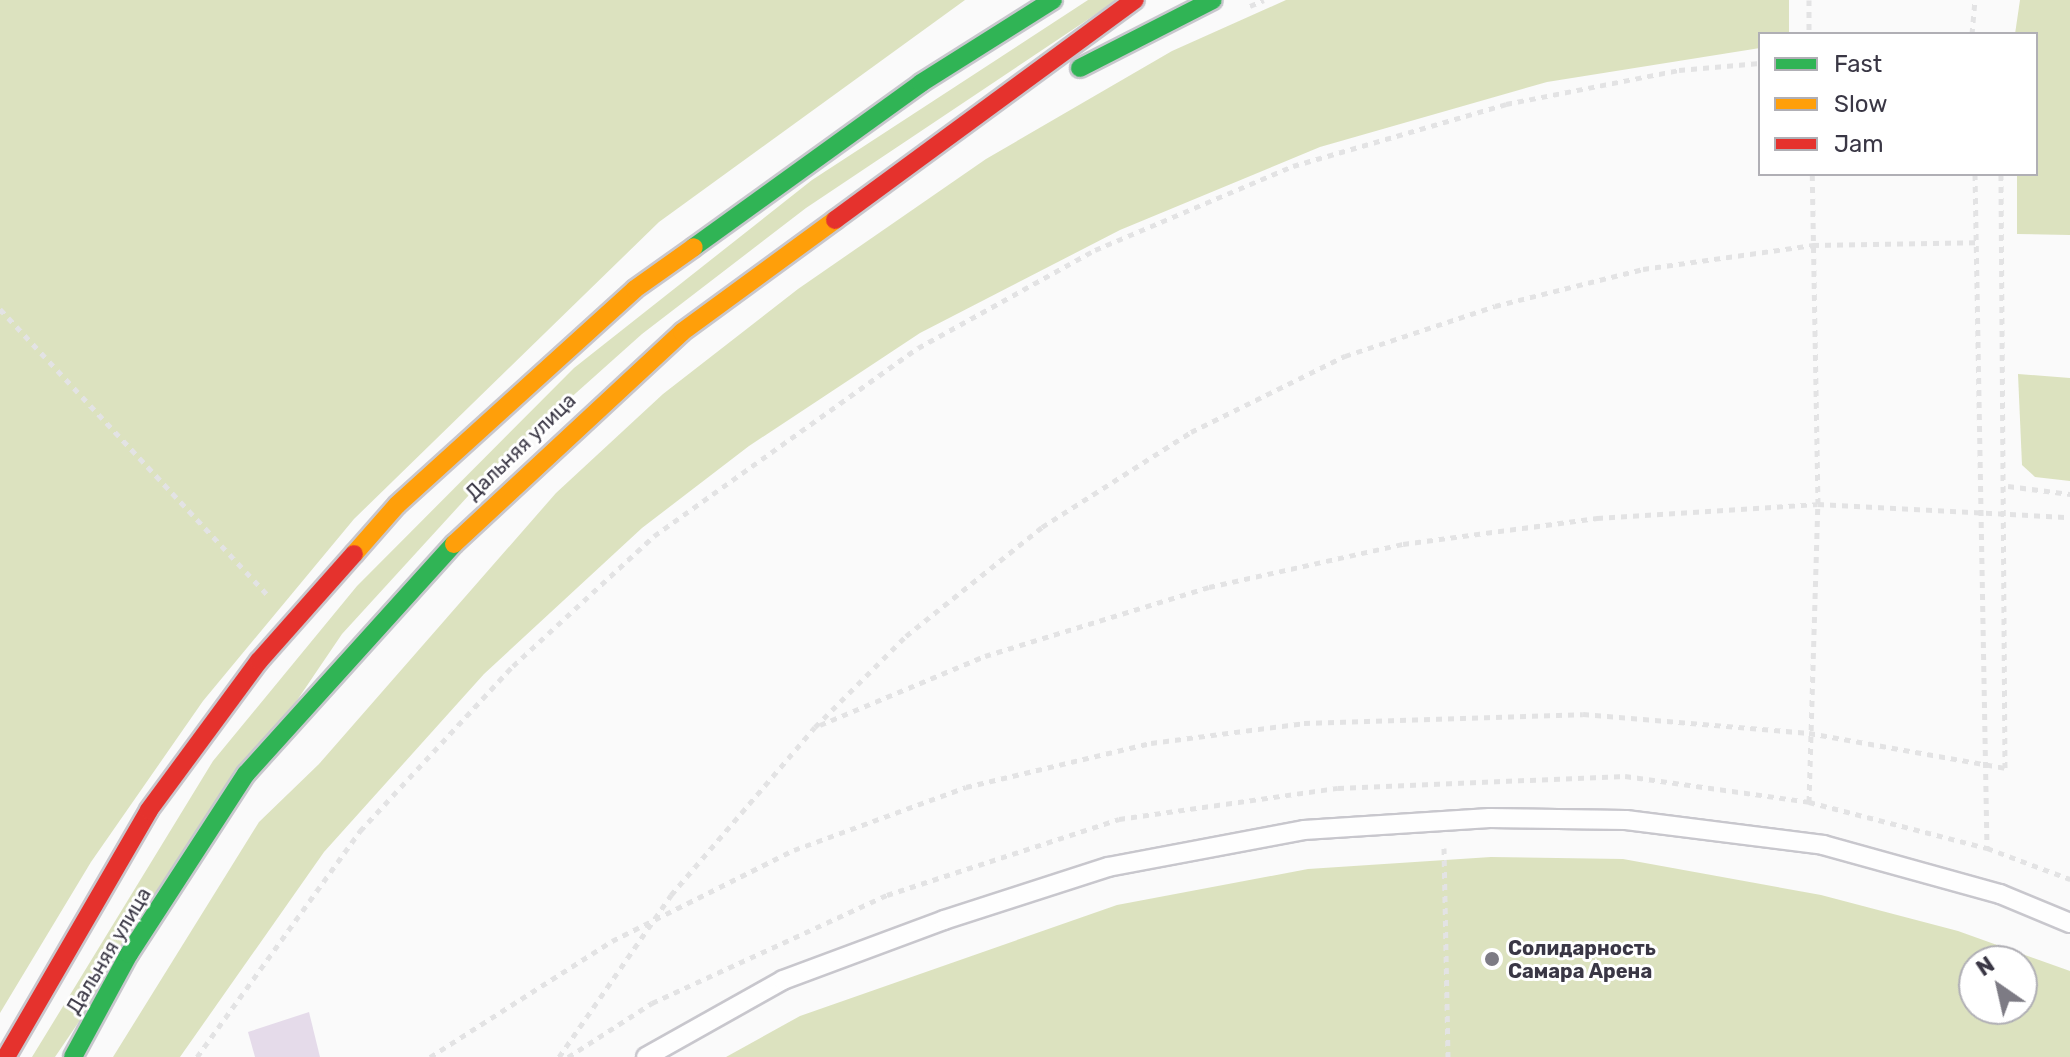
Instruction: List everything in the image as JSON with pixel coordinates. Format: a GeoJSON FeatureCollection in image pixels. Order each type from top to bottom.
{"type":"FeatureCollection","features":[{"type":"Feature","properties":{"kind":"main road","name":"Дальняя улица"},"geometry":{"type":"LineString","coordinates":[[6,1057],[149,810],[293,621],[397,505],[635,289],[921,83],[1053,0]]}},
{"type":"Feature","properties":{"kind":"main road","name":"Дальняя улица"},"geometry":{"type":"LineString","coordinates":[[73,1057],[129,954],[246,774],[340,661],[570,429],[847,205],[1135,0]]}},
{"type":"Feature","properties":{"kind":"main road"},"geometry":{"type":"LineString","coordinates":[[847,205],[1121,44],[1213,0]]}},
{"type":"Feature","properties":{"kind":"main road"},"geometry":{"type":"LineString","coordinates":[[769,166],[968,27]]}},
{"type":"Feature","properties":{"kind":"main road"},"geometry":{"type":"LineString","coordinates":[[635,289],[731,192]]}},
{"type":"Feature","properties":{"kind":"lane"},"geometry":{"type":"LineString","coordinates":[[646,1057],[783,980],[1108,867],[1304,830],[1443,822],[1626,820],[1823,845],[2000,894],[2070,923]]}},
{"type":"Feature","properties":{"kind":"path"},"geometry":{"type":"LineString","coordinates":[[1243,9],[1264,0]]}},
{"type":"Feature","properties":{"kind":"path"},"geometry":{"type":"LineString","coordinates":[[1809,0],[1809,32]]}},
{"type":"Feature","properties":{"kind":"path"},"geometry":{"type":"LineString","coordinates":[[1972,32],[1975,0]]}},
{"type":"Feature","properties":{"kind":"path"},"geometry":{"type":"LineString","coordinates":[[197,1057],[360,831],[513,666],[654,536],[918,348],[1095,250],[1293,166],[1506,104],[1679,70],[1758,63]]}},
{"type":"Feature","properties":{"kind":"path"},"geometry":{"type":"LineString","coordinates":[[1809,802],[1818,504],[1812,176]]}},
{"type":"Feature","properties":{"kind":"path"},"geometry":{"type":"LineString","coordinates":[[1975,176],[1987,848]]}},
{"type":"Feature","properties":{"kind":"path"},"geometry":{"type":"LineString","coordinates":[[430,1057],[517,997],[653,919],[794,850],[966,787],[1151,743],[1304,723],[1583,714],[1809,733],[2005,768],[2008,486],[2001,176]]}},
{"type":"Feature","properties":{"kind":"path"},"geometry":{"type":"LineString","coordinates":[[559,1057],[653,919],[815,727],[906,636],[1042,527],[1191,432],[1345,356],[1495,306],[1643,269],[1813,245],[1977,242]]}},
{"type":"Feature","properties":{"kind":"path"},"geometry":{"type":"LineString","coordinates":[[0,309],[293,621]]}},
{"type":"Feature","properties":{"kind":"path"},"geometry":{"type":"LineString","coordinates":[[2008,486],[2070,494]]}},
{"type":"Feature","properties":{"kind":"path"},"geometry":{"type":"LineString","coordinates":[[815,727],[985,656],[1209,587],[1403,544],[1597,518],[1818,504],[2070,517]]}},
{"type":"Feature","properties":{"kind":"path"},"geometry":{"type":"LineString","coordinates":[[1442,783],[1448,1057]]}},
{"type":"Feature","properties":{"kind":"green space"},"geometry":{"type":"Polygon","coordinates":[[[0,0],[965,0],[659,222],[354,519],[203,701],[91,862],[0,1013],[0,0]]]}},
{"type":"Feature","properties":{"kind":"green space"},"geometry":{"type":"Polygon","coordinates":[[[1088,0],[1117,0],[806,208],[642,334],[501,460],[342,634],[55,1057],[32,1057],[213,761],[357,586],[574,368],[812,180],[1088,0]]]}},
{"type":"Feature","properties":{"kind":"green space"},"geometry":{"type":"Polygon","coordinates":[[[1286,0],[1789,0],[1789,32],[1758,32],[1758,48],[1547,82],[1320,147],[1120,230],[920,333],[749,446],[642,528],[484,674],[324,852],[180,1057],[113,1057],[259,822],[319,764],[556,493],[663,394],[798,289],[986,159],[1172,51],[1286,0]]]}},
{"type":"Feature","properties":{"kind":"green space"},"geometry":{"type":"Polygon","coordinates":[[[2020,0],[2070,0],[2070,235],[2017,234],[2017,176],[2038,176],[2038,32],[2015,32],[2020,0]]]}},
{"type":"Feature","properties":{"kind":"green space"},"geometry":{"type":"Polygon","coordinates":[[[2018,374],[2070,378],[2070,481],[2035,477],[2022,465],[2018,374]]]}},
{"type":"Feature","properties":{"kind":"green space","name":"Солидарность Самара Арена"},"geometry":{"type":"Polygon","coordinates":[[[1491,857],[1623,859],[1821,895],[1958,931],[1997,945],[1958,945],[1958,1025],[2038,1025],[2038,960],[2070,971],[2070,1057],[726,1057],[800,1016],[1117,905],[1308,869],[1491,857]]]}},
{"type":"Feature","properties":{"kind":"building"},"geometry":{"type":"Polygon","coordinates":[[[309,1012],[320,1057],[255,1057],[248,1032],[309,1012]]]}},
{"type":"Feature","properties":{"kind":"traffic: fast"},"geometry":{"type":"LineString","coordinates":[[694,247],[921,83],[1053,0]]}},
{"type":"Feature","properties":{"kind":"traffic: fast"},"geometry":{"type":"LineString","coordinates":[[1080,68],[1213,0]]}},
{"type":"Feature","properties":{"kind":"traffic: fast"},"geometry":{"type":"LineString","coordinates":[[73,1057],[129,954],[246,774],[454,544]]}},
{"type":"Feature","properties":{"kind":"traffic: slow"},"geometry":{"type":"LineString","coordinates":[[454,544],[682,332],[835,220]]}},
{"type":"Feature","properties":{"kind":"traffic: slow"},"geometry":{"type":"LineString","coordinates":[[354,554],[397,505],[635,289],[694,247]]}},
{"type":"Feature","properties":{"kind":"traffic: jam"},"geometry":{"type":"LineString","coordinates":[[835,220],[1135,0]]}},
{"type":"Feature","properties":{"kind":"traffic: jam"},"geometry":{"type":"LineString","coordinates":[[6,1057],[149,810],[259,661],[354,554]]}},
{"type":"Feature","properties":{"kind":"place","name":"Солидарность Самара Арена"},"geometry":{"type":"Point","coordinates":[1492,959]}}]}
